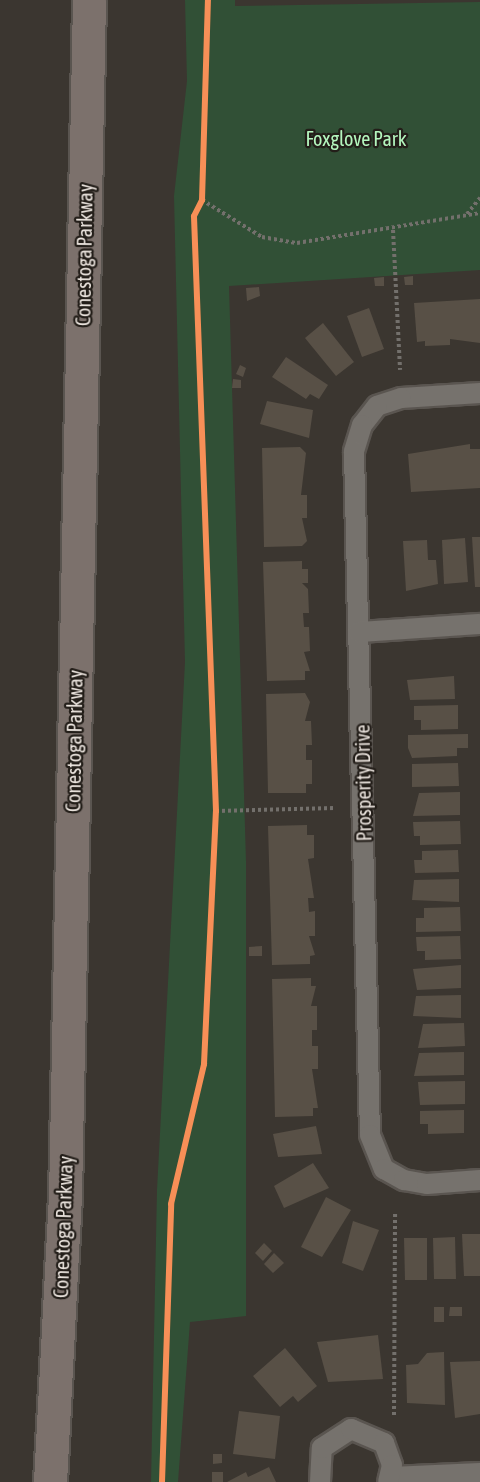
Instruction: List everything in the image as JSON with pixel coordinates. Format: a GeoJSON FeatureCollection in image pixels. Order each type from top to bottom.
{"type":"FeatureCollection","features":[{"type":"Feature","properties":{"kind":"highway","name":"Conestoga Parkway"},"geometry":{"type":"LineString","coordinates":[[50,1482],[65,1196],[89,0]]}},
{"type":"Feature","properties":{"kind":"street","name":"Prosperity Drive"},"geometry":{"type":"LineString","coordinates":[[480,393],[401,398],[377,406],[362,425],[354,452],[370,1135],[384,1169],[404,1180],[427,1184],[480,1180]]}},
{"type":"Feature","properties":{"kind":"street"},"geometry":{"type":"LineString","coordinates":[[359,633],[480,624]]}},
{"type":"Feature","properties":{"kind":"street"},"geometry":{"type":"LineString","coordinates":[[320,1482],[322,1448],[351,1429],[384,1443],[390,1480],[480,1473]]}},
{"type":"Feature","properties":{"kind":"path"},"geometry":{"type":"LineString","coordinates":[[466,215],[480,198]]}},
{"type":"Feature","properties":{"kind":"path"},"geometry":{"type":"LineString","coordinates":[[202,200],[262,237],[297,243],[480,213]]}},
{"type":"Feature","properties":{"kind":"path"},"geometry":{"type":"LineString","coordinates":[[393,229],[400,370]]}},
{"type":"Feature","properties":{"kind":"path"},"geometry":{"type":"LineString","coordinates":[[216,811],[335,808]]}},
{"type":"Feature","properties":{"kind":"path"},"geometry":{"type":"LineString","coordinates":[[394,1415],[395,1211]]}},
{"type":"Feature","properties":{"kind":"green space","name":"Foxglove Park"},"geometry":{"type":"Polygon","coordinates":[[[185,0],[235,0],[235,6],[480,2],[480,270],[229,286],[246,862],[246,1316],[190,1322],[178,1482],[151,1482],[157,1190],[185,662],[174,196],[187,81],[185,0]]]}},
{"type":"Feature","properties":{"kind":"building"},"geometry":{"type":"Polygon","coordinates":[[[413,276],[413,285],[405,285],[404,277],[413,276]]]}},
{"type":"Feature","properties":{"kind":"building"},"geometry":{"type":"Polygon","coordinates":[[[384,277],[384,286],[375,286],[374,278],[384,277]]]}},
{"type":"Feature","properties":{"kind":"building"},"geometry":{"type":"Polygon","coordinates":[[[259,287],[260,296],[247,301],[246,288],[259,287]]]}},
{"type":"Feature","properties":{"kind":"building"},"geometry":{"type":"Polygon","coordinates":[[[480,299],[480,343],[450,339],[450,345],[425,346],[425,341],[417,342],[414,303],[480,299]]]}},
{"type":"Feature","properties":{"kind":"building"},"geometry":{"type":"Polygon","coordinates":[[[369,308],[384,349],[362,357],[347,316],[369,308]]]}},
{"type":"Feature","properties":{"kind":"building"},"geometry":{"type":"Polygon","coordinates":[[[323,323],[354,362],[336,376],[305,338],[323,323]]]}},
{"type":"Feature","properties":{"kind":"building"},"geometry":{"type":"Polygon","coordinates":[[[286,357],[328,385],[319,399],[310,394],[306,399],[272,377],[286,357]]]}},
{"type":"Feature","properties":{"kind":"building"},"geometry":{"type":"Polygon","coordinates":[[[240,365],[246,368],[243,377],[236,374],[240,365]]]}},
{"type":"Feature","properties":{"kind":"building"},"geometry":{"type":"Polygon","coordinates":[[[233,379],[241,380],[241,388],[232,388],[233,379]]]}},
{"type":"Feature","properties":{"kind":"building"},"geometry":{"type":"Polygon","coordinates":[[[267,401],[313,410],[309,438],[260,424],[267,401]]]}},
{"type":"Feature","properties":{"kind":"building"},"geometry":{"type":"Polygon","coordinates":[[[470,444],[470,449],[480,449],[480,488],[411,492],[408,454],[470,444]]]}},
{"type":"Feature","properties":{"kind":"building"},"geometry":{"type":"Polygon","coordinates":[[[300,447],[306,453],[301,495],[307,495],[307,518],[302,518],[307,541],[302,546],[264,547],[262,448],[300,447]]]}},
{"type":"Feature","properties":{"kind":"building"},"geometry":{"type":"Polygon","coordinates":[[[472,537],[480,537],[480,587],[475,587],[472,537]]]}},
{"type":"Feature","properties":{"kind":"building"},"geometry":{"type":"Polygon","coordinates":[[[465,538],[468,582],[444,584],[442,540],[465,538]]]}},
{"type":"Feature","properties":{"kind":"building"},"geometry":{"type":"Polygon","coordinates":[[[427,540],[428,560],[436,560],[438,584],[406,591],[403,541],[427,540]]]}},
{"type":"Feature","properties":{"kind":"building"},"geometry":{"type":"Polygon","coordinates":[[[302,561],[302,569],[308,569],[308,583],[302,583],[308,589],[309,613],[303,613],[304,627],[309,627],[310,651],[304,652],[310,671],[305,671],[305,680],[267,681],[263,562],[302,561]]]}},
{"type":"Feature","properties":{"kind":"building"},"geometry":{"type":"Polygon","coordinates":[[[454,676],[455,699],[410,700],[407,680],[454,676]]]}},
{"type":"Feature","properties":{"kind":"building"},"geometry":{"type":"Polygon","coordinates":[[[305,693],[310,702],[305,721],[311,721],[312,745],[306,745],[306,760],[312,760],[312,784],[306,784],[306,793],[268,793],[266,694],[305,693]]]}},
{"type":"Feature","properties":{"kind":"building"},"geometry":{"type":"Polygon","coordinates":[[[458,705],[458,729],[421,730],[421,720],[414,720],[414,706],[458,705]]]}},
{"type":"Feature","properties":{"kind":"building"},"geometry":{"type":"Polygon","coordinates":[[[468,734],[468,748],[457,748],[457,756],[412,758],[408,748],[408,735],[468,734]]]}},
{"type":"Feature","properties":{"kind":"building"},"geometry":{"type":"Polygon","coordinates":[[[458,763],[459,786],[412,787],[412,764],[458,763]]]}},
{"type":"Feature","properties":{"kind":"building"},"geometry":{"type":"Polygon","coordinates":[[[460,792],[460,815],[413,816],[419,793],[460,792]]]}},
{"type":"Feature","properties":{"kind":"building"},"geometry":{"type":"Polygon","coordinates":[[[460,821],[461,844],[420,845],[420,836],[414,836],[413,822],[460,821]]]}},
{"type":"Feature","properties":{"kind":"building"},"geometry":{"type":"Polygon","coordinates":[[[307,825],[307,835],[314,835],[314,858],[308,859],[314,898],[308,898],[309,912],[315,911],[315,936],[309,936],[315,955],[310,956],[310,964],[272,965],[268,826],[307,825]]]}},
{"type":"Feature","properties":{"kind":"building"},"geometry":{"type":"Polygon","coordinates":[[[458,850],[459,872],[415,873],[414,860],[422,860],[422,851],[458,850]]]}},
{"type":"Feature","properties":{"kind":"building"},"geometry":{"type":"Polygon","coordinates":[[[459,879],[459,902],[412,900],[414,880],[459,879]]]}},
{"type":"Feature","properties":{"kind":"building"},"geometry":{"type":"Polygon","coordinates":[[[460,907],[461,931],[416,932],[416,918],[424,918],[424,908],[460,907]]]}},
{"type":"Feature","properties":{"kind":"building"},"geometry":{"type":"Polygon","coordinates":[[[460,936],[461,959],[425,960],[425,951],[417,951],[416,937],[460,936]]]}},
{"type":"Feature","properties":{"kind":"building"},"geometry":{"type":"Polygon","coordinates":[[[262,946],[262,956],[249,956],[249,947],[262,946]]]}},
{"type":"Feature","properties":{"kind":"building"},"geometry":{"type":"Polygon","coordinates":[[[461,965],[461,988],[417,990],[413,969],[461,965]]]}},
{"type":"Feature","properties":{"kind":"building"},"geometry":{"type":"Polygon","coordinates":[[[311,978],[311,986],[316,986],[311,1006],[317,1006],[317,1030],[312,1030],[312,1046],[318,1046],[318,1069],[312,1069],[318,1108],[313,1108],[313,1116],[275,1117],[272,979],[311,978]]]}},
{"type":"Feature","properties":{"kind":"building"},"geometry":{"type":"Polygon","coordinates":[[[461,995],[461,1018],[413,1016],[416,996],[461,995]]]}},
{"type":"Feature","properties":{"kind":"building"},"geometry":{"type":"Polygon","coordinates":[[[464,1023],[465,1046],[418,1048],[423,1024],[464,1023]]]}},
{"type":"Feature","properties":{"kind":"building"},"geometry":{"type":"Polygon","coordinates":[[[464,1052],[464,1075],[414,1076],[419,1053],[464,1052]]]}},
{"type":"Feature","properties":{"kind":"building"},"geometry":{"type":"Polygon","coordinates":[[[465,1081],[465,1104],[420,1105],[418,1082],[465,1081]]]}},
{"type":"Feature","properties":{"kind":"building"},"geometry":{"type":"Polygon","coordinates":[[[464,1110],[464,1133],[428,1134],[428,1124],[420,1124],[420,1111],[464,1110]]]}},
{"type":"Feature","properties":{"kind":"building"},"geometry":{"type":"Polygon","coordinates":[[[316,1126],[322,1154],[278,1157],[273,1134],[316,1126]]]}},
{"type":"Feature","properties":{"kind":"building"},"geometry":{"type":"Polygon","coordinates":[[[313,1163],[329,1188],[284,1208],[274,1186],[313,1163]]]}},
{"type":"Feature","properties":{"kind":"building"},"geometry":{"type":"Polygon","coordinates":[[[326,1197],[351,1210],[322,1257],[301,1247],[326,1197]]]}},
{"type":"Feature","properties":{"kind":"building"},"geometry":{"type":"Polygon","coordinates":[[[353,1221],[379,1230],[363,1271],[342,1263],[353,1221]]]}},
{"type":"Feature","properties":{"kind":"building"},"geometry":{"type":"Polygon","coordinates":[[[462,1234],[480,1234],[480,1276],[464,1276],[462,1234]]]}},
{"type":"Feature","properties":{"kind":"building"},"geometry":{"type":"Polygon","coordinates":[[[455,1237],[456,1279],[434,1279],[433,1238],[455,1237]]]}},
{"type":"Feature","properties":{"kind":"building"},"geometry":{"type":"Polygon","coordinates":[[[404,1238],[427,1238],[427,1280],[405,1280],[404,1238]]]}},
{"type":"Feature","properties":{"kind":"building"},"geometry":{"type":"Polygon","coordinates":[[[264,1243],[272,1251],[263,1261],[255,1253],[264,1243]]]}},
{"type":"Feature","properties":{"kind":"building"},"geometry":{"type":"Polygon","coordinates":[[[274,1253],[284,1263],[273,1273],[264,1264],[274,1253]]]}},
{"type":"Feature","properties":{"kind":"building"},"geometry":{"type":"Polygon","coordinates":[[[434,1307],[444,1307],[444,1322],[434,1322],[434,1307]]]}},
{"type":"Feature","properties":{"kind":"building"},"geometry":{"type":"Polygon","coordinates":[[[450,1307],[462,1307],[462,1316],[449,1316],[450,1307]]]}},
{"type":"Feature","properties":{"kind":"building"},"geometry":{"type":"Polygon","coordinates":[[[378,1335],[383,1379],[328,1382],[317,1342],[378,1335]]]}},
{"type":"Feature","properties":{"kind":"building"},"geometry":{"type":"Polygon","coordinates":[[[285,1348],[317,1386],[298,1402],[293,1396],[280,1407],[253,1376],[285,1348]]]}},
{"type":"Feature","properties":{"kind":"building"},"geometry":{"type":"Polygon","coordinates":[[[444,1352],[445,1405],[407,1403],[406,1365],[418,1364],[427,1353],[444,1352]]]}},
{"type":"Feature","properties":{"kind":"building"},"geometry":{"type":"Polygon","coordinates":[[[480,1361],[480,1414],[455,1418],[450,1362],[480,1361]]]}},
{"type":"Feature","properties":{"kind":"building"},"geometry":{"type":"Polygon","coordinates":[[[239,1411],[280,1416],[275,1459],[233,1454],[239,1411]]]}},
{"type":"Feature","properties":{"kind":"building"},"geometry":{"type":"Polygon","coordinates":[[[213,1454],[222,1454],[222,1463],[213,1464],[213,1454]]]}},
{"type":"Feature","properties":{"kind":"building"},"geometry":{"type":"Polygon","coordinates":[[[269,1467],[276,1482],[227,1482],[246,1472],[248,1477],[269,1467]]]}},
{"type":"Feature","properties":{"kind":"building"},"geometry":{"type":"Polygon","coordinates":[[[212,1472],[223,1472],[223,1482],[212,1482],[212,1472]]]}},
{"type":"Feature","properties":{"kind":"cycle path"},"geometry":{"type":"LineString","coordinates":[[162,1482],[171,1204],[204,1064],[216,811],[194,216],[202,200],[208,0]]}}]}
